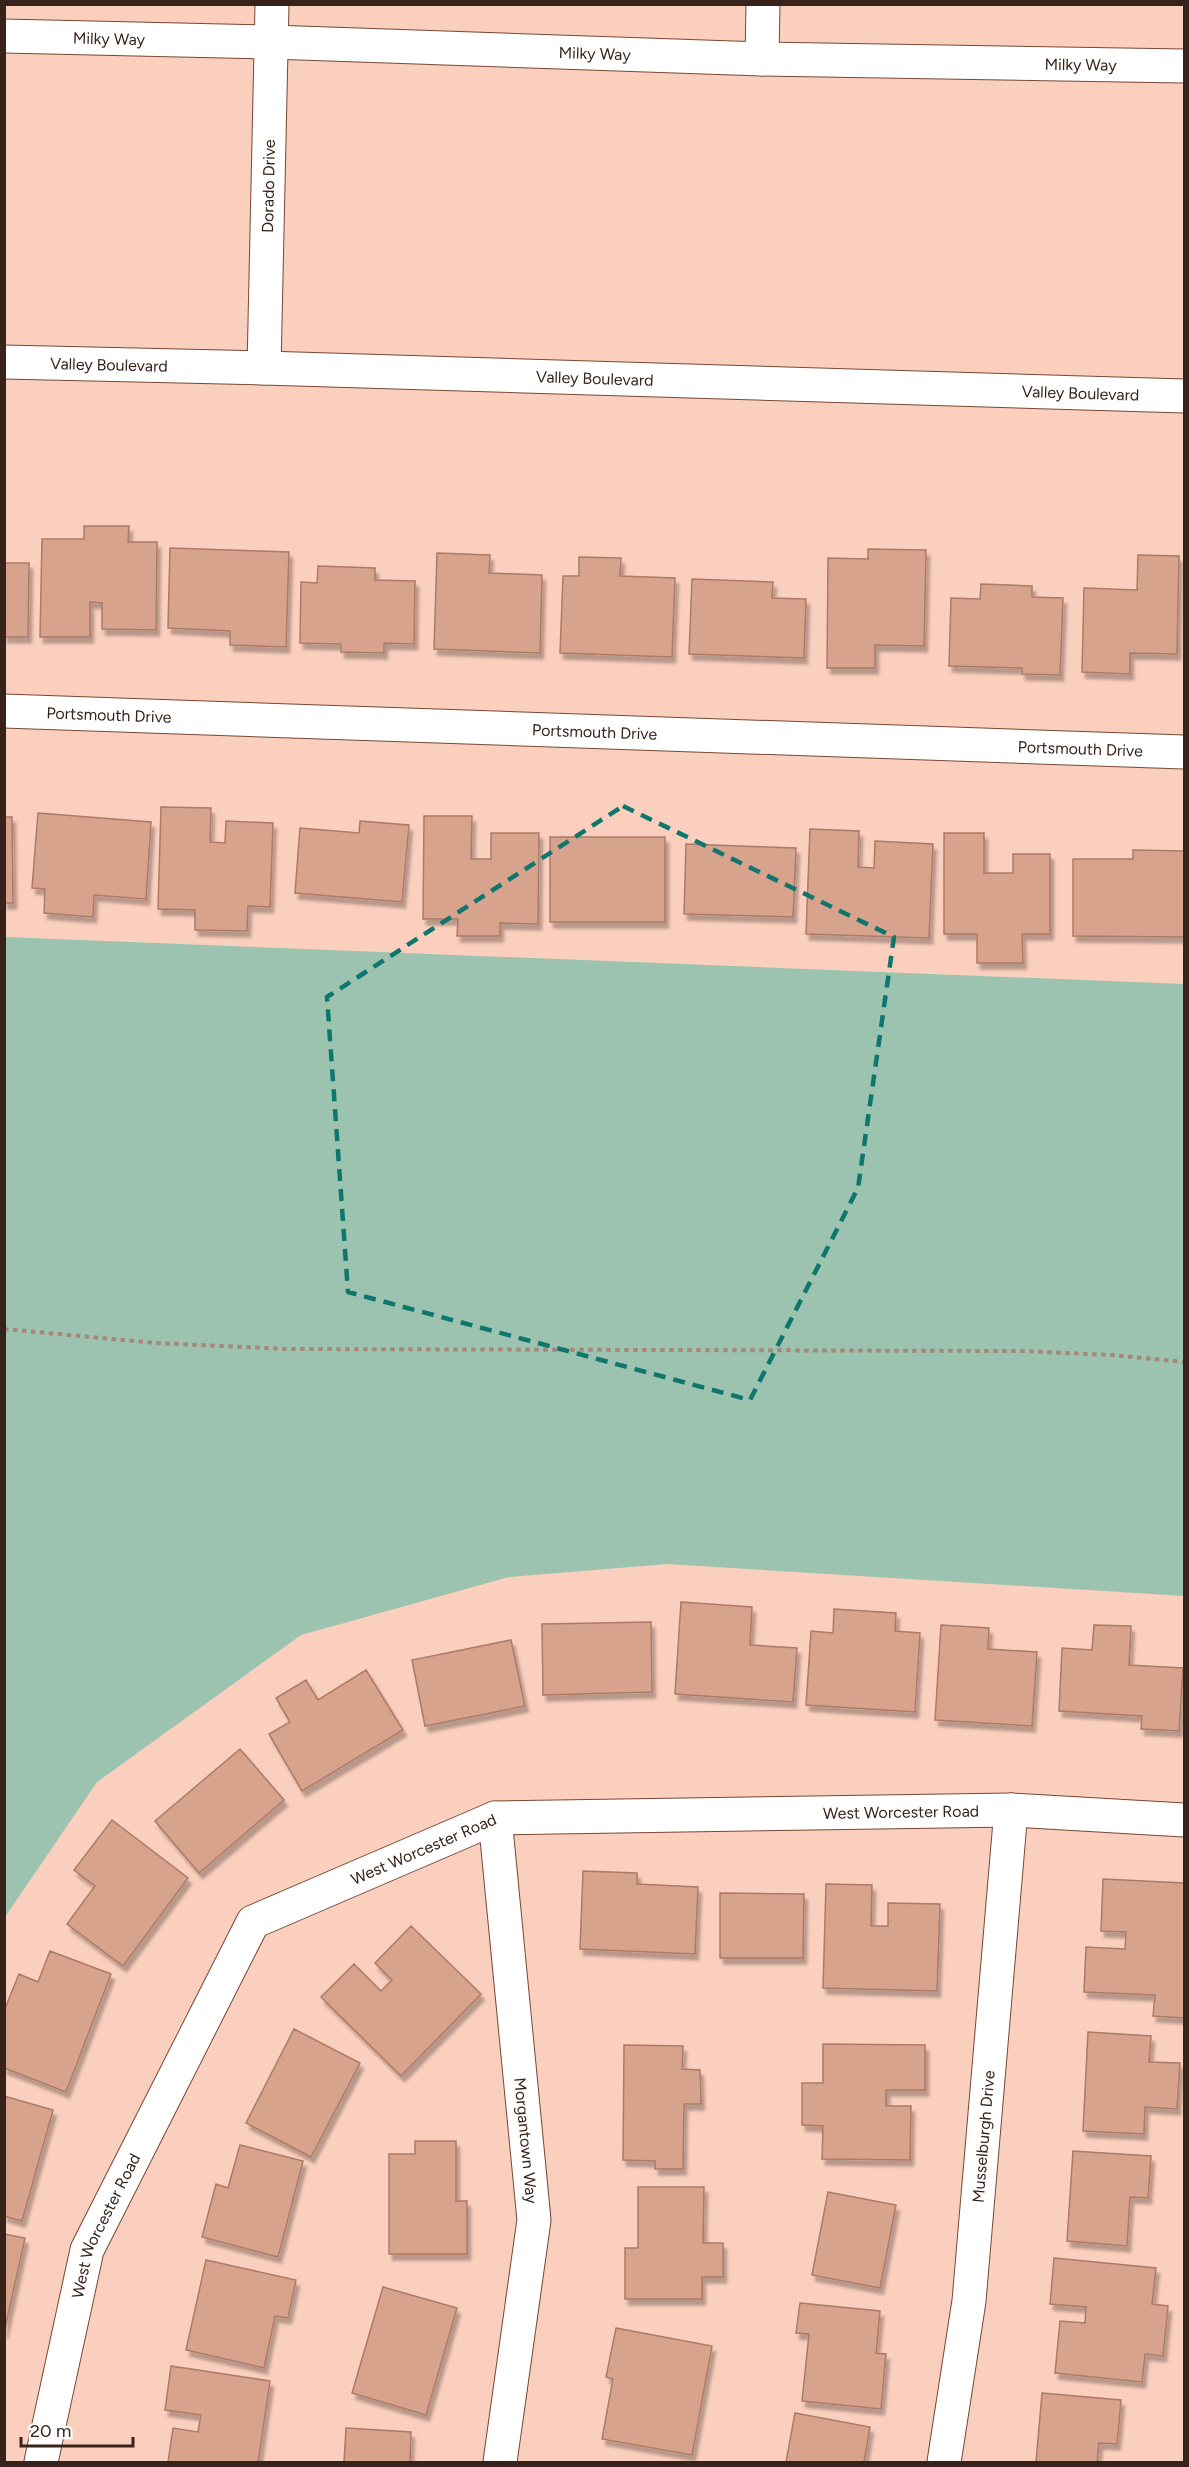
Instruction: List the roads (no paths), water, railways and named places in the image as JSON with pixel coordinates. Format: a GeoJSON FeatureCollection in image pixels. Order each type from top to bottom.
{"type":"FeatureCollection","features":[{"type":"Feature","properties":{"kind":"street","name":"Dorado Drive"},"geometry":{"type":"LineString","coordinates":[[264,368],[272,4]]}},
{"type":"Feature","properties":{"kind":"street"},"geometry":{"type":"LineString","coordinates":[[762,59],[763,4]]}},
{"type":"Feature","properties":{"kind":"street","name":"Milky Way"},"geometry":{"type":"LineString","coordinates":[[4,36],[271,42],[762,59],[1185,66]]}},
{"type":"Feature","properties":{"kind":"street","name":"Valley Boulevard"},"geometry":{"type":"LineString","coordinates":[[4,363],[264,368],[1185,396]]}},
{"type":"Feature","properties":{"kind":"street","name":"Portsmouth Drive"},"geometry":{"type":"LineString","coordinates":[[4,711],[1185,752]]}},
{"type":"Feature","properties":{"kind":"street","name":"West Worcester Road"},"geometry":{"type":"LineString","coordinates":[[41,2463],[87,2250],[253,1922],[495,1818],[1011,1809],[1185,1820]]}},
{"type":"Feature","properties":{"kind":"street","name":"Musselburgh Drive"},"geometry":{"type":"LineString","coordinates":[[944,2463],[969,2301],[1011,1809]]}},
{"type":"Feature","properties":{"kind":"street","name":"Morgantown Way"},"geometry":{"type":"LineString","coordinates":[[495,1818],[534,2220],[500,2463]]}}]}
